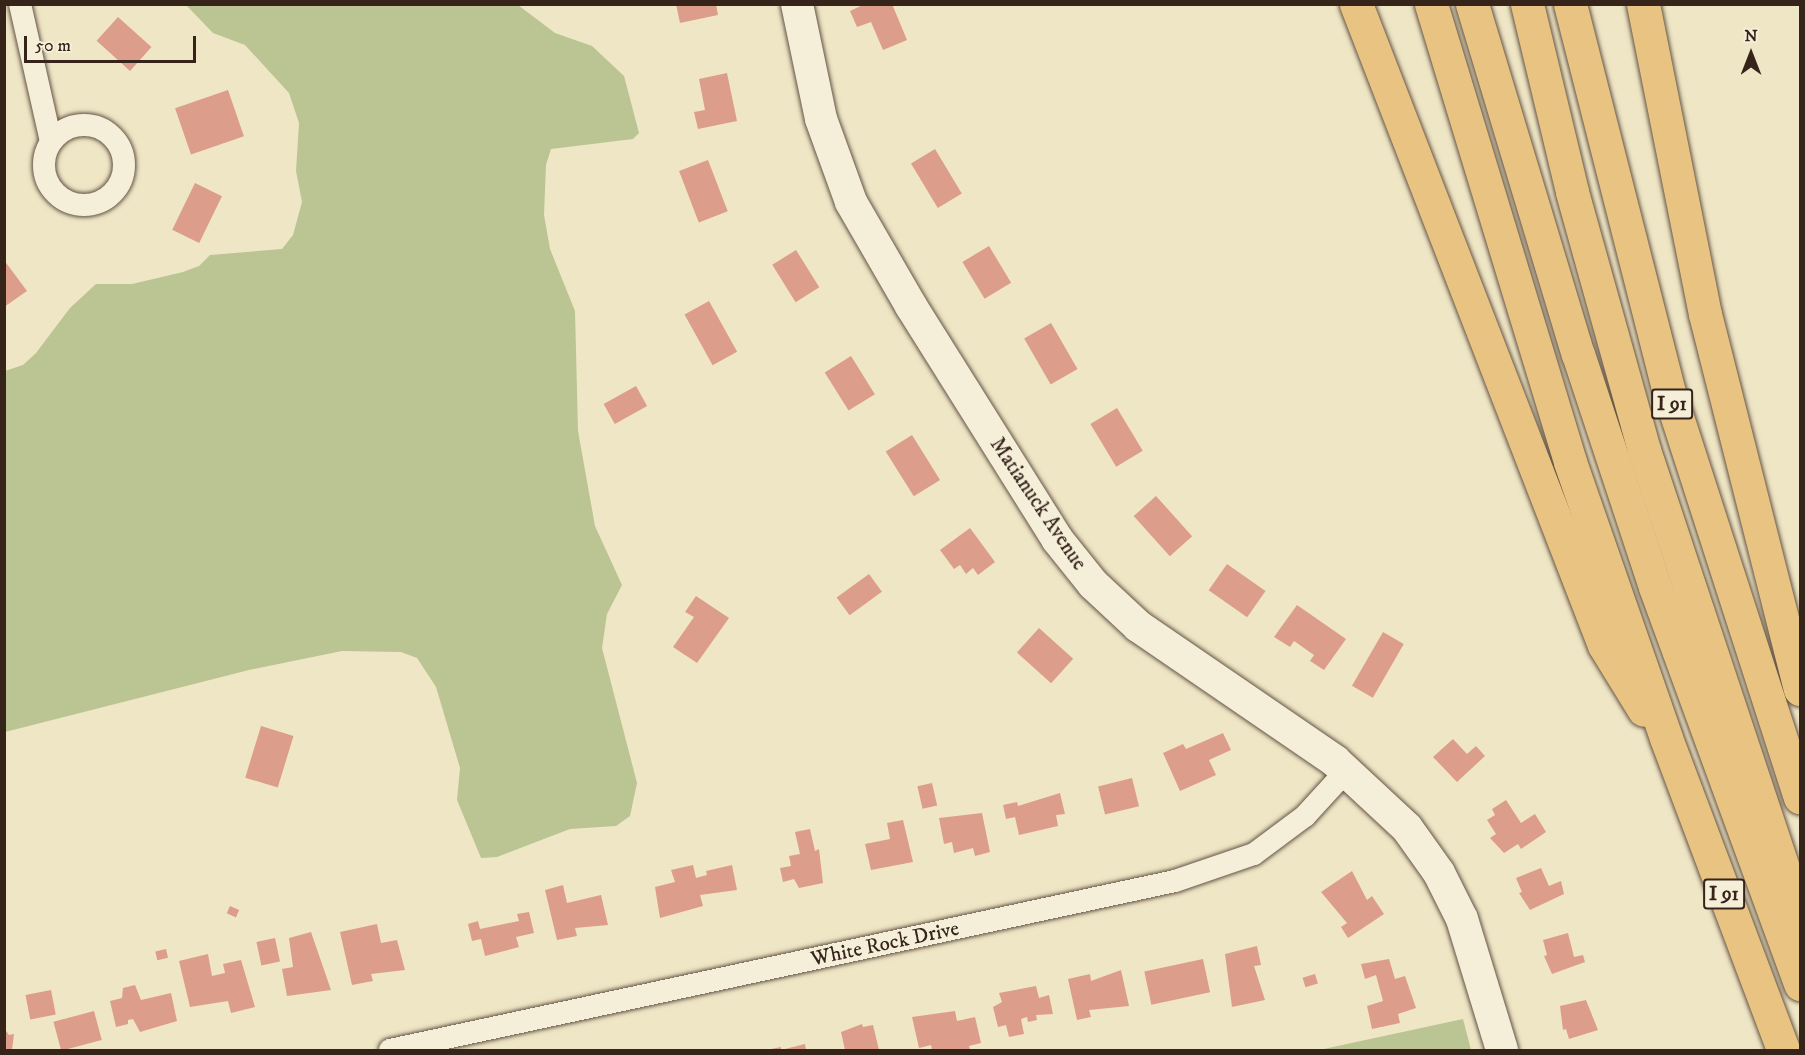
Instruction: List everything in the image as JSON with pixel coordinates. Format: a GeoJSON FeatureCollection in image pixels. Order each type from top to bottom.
{"type":"FeatureCollection","features":[{"type":"Feature","properties":{"kind":"highway"},"geometry":{"type":"LineString","coordinates":[[1356,4],[1604,645],[1628,688],[1666,738]]}},
{"type":"Feature","properties":{"kind":"highway","name":"I 91"},"geometry":{"type":"LineString","coordinates":[[1431,4],[1541,375],[1666,738],[1783,1050]]}},
{"type":"Feature","properties":{"kind":"highway"},"geometry":{"type":"LineString","coordinates":[[1472,4],[1578,354],[1655,587],[1800,984]]}},
{"type":"Feature","properties":{"kind":"highway"},"geometry":{"type":"LineString","coordinates":[[1527,4],[1584,238],[1640,440],[1800,919]]}},
{"type":"Feature","properties":{"kind":"highway","name":"I 91"},"geometry":{"type":"LineString","coordinates":[[1569,4],[1666,382],[1714,540],[1800,797]]}},
{"type":"Feature","properties":{"kind":"highway"},"geometry":{"type":"LineString","coordinates":[[1643,4],[1705,314],[1800,689]]}},
{"type":"Feature","properties":{"kind":"street"},"geometry":{"type":"LineString","coordinates":[[20,4],[51,142]]}},
{"type":"Feature","properties":{"kind":"street","name":"Matianuck Avenue"},"geometry":{"type":"LineString","coordinates":[[797,4],[821,119],[856,213],[1057,538],[1094,584],[1138,626],[1347,770],[1407,828],[1439,873],[1472,944],[1502,1050]]}},
{"type":"Feature","properties":{"kind":"street","name":"White Rock Drive"},"geometry":{"type":"LineString","coordinates":[[390,1050],[1175,881],[1254,854],[1305,816],[1347,770]]}},
{"type":"Feature","properties":{"kind":"green space"},"geometry":{"type":"Polygon","coordinates":[[[186,5],[518,5],[555,33],[592,46],[624,76],[639,133],[633,139],[551,149],[546,165],[544,215],[550,249],[575,311],[578,431],[595,526],[622,585],[607,614],[602,648],[637,783],[630,816],[616,826],[570,829],[497,857],[481,858],[457,800],[460,768],[436,687],[417,658],[401,652],[342,651],[249,670],[5,732],[5,371],[23,365],[36,353],[70,308],[96,284],[132,284],[183,272],[199,266],[210,255],[282,249],[293,235],[302,202],[296,171],[299,123],[289,93],[245,45],[213,33],[186,5]]]}},
{"type":"Feature","properties":{"kind":"green space"},"geometry":{"type":"Polygon","coordinates":[[[1463,1019],[1471,1050],[1319,1050],[1463,1019]]]}},
{"type":"Feature","properties":{"kind":"building"},"geometry":{"type":"Polygon","coordinates":[[[676,4],[716,4],[718,15],[680,23],[676,4]]]}},
{"type":"Feature","properties":{"kind":"building"},"geometry":{"type":"Polygon","coordinates":[[[865,4],[892,4],[907,40],[883,50],[871,22],[857,27],[850,11],[865,4]]]}},
{"type":"Feature","properties":{"kind":"building"},"geometry":{"type":"Polygon","coordinates":[[[118,17],[151,47],[130,71],[97,41],[118,17]]]}},
{"type":"Feature","properties":{"kind":"building"},"geometry":{"type":"Polygon","coordinates":[[[727,73],[737,121],[698,129],[694,112],[705,110],[699,79],[727,73]]]}},
{"type":"Feature","properties":{"kind":"building"},"geometry":{"type":"Polygon","coordinates":[[[228,90],[244,136],[191,155],[175,108],[228,90]]]}},
{"type":"Feature","properties":{"kind":"building"},"geometry":{"type":"Polygon","coordinates":[[[935,149],[962,194],[938,208],[911,163],[935,149]]]}},
{"type":"Feature","properties":{"kind":"building"},"geometry":{"type":"Polygon","coordinates":[[[708,160],[728,211],[699,222],[679,171],[708,160]]]}},
{"type":"Feature","properties":{"kind":"building"},"geometry":{"type":"Polygon","coordinates":[[[195,183],[222,196],[199,243],[172,230],[195,183]]]}},
{"type":"Feature","properties":{"kind":"building"},"geometry":{"type":"Polygon","coordinates":[[[989,246],[1011,283],[985,299],[962,262],[989,246]]]}},
{"type":"Feature","properties":{"kind":"building"},"geometry":{"type":"Polygon","coordinates":[[[796,250],[819,287],[796,302],[772,265],[796,250]]]}},
{"type":"Feature","properties":{"kind":"building"},"geometry":{"type":"Polygon","coordinates":[[[4,260],[27,291],[4,307],[4,260]]]}},
{"type":"Feature","properties":{"kind":"building"},"geometry":{"type":"Polygon","coordinates":[[[709,301],[737,352],[713,365],[685,315],[709,301]]]}},
{"type":"Feature","properties":{"kind":"building"},"geometry":{"type":"Polygon","coordinates":[[[1051,323],[1078,369],[1051,384],[1024,339],[1051,323]]]}},
{"type":"Feature","properties":{"kind":"building"},"geometry":{"type":"Polygon","coordinates":[[[851,356],[875,394],[849,411],[825,372],[851,356]]]}},
{"type":"Feature","properties":{"kind":"building"},"geometry":{"type":"Polygon","coordinates":[[[636,386],[647,406],[615,424],[604,404],[636,386]]]}},
{"type":"Feature","properties":{"kind":"building"},"geometry":{"type":"Polygon","coordinates":[[[1117,408],[1143,451],[1116,467],[1090,424],[1117,408]]]}},
{"type":"Feature","properties":{"kind":"building"},"geometry":{"type":"Polygon","coordinates":[[[912,435],[940,480],[914,496],[886,451],[912,435]]]}},
{"type":"Feature","properties":{"kind":"building"},"geometry":{"type":"Polygon","coordinates":[[[1156,496],[1192,536],[1170,556],[1134,516],[1156,496]]]}},
{"type":"Feature","properties":{"kind":"building"},"geometry":{"type":"Polygon","coordinates":[[[970,528],[995,562],[978,575],[973,568],[966,574],[960,565],[954,569],[940,550],[970,528]]]}},
{"type":"Feature","properties":{"kind":"building"},"geometry":{"type":"Polygon","coordinates":[[[1227,564],[1266,591],[1247,617],[1209,590],[1227,564]]]}},
{"type":"Feature","properties":{"kind":"building"},"geometry":{"type":"Polygon","coordinates":[[[869,574],[882,592],[850,615],[837,598],[869,574]]]}},
{"type":"Feature","properties":{"kind":"building"},"geometry":{"type":"Polygon","coordinates":[[[696,596],[729,618],[697,663],[673,647],[694,617],[685,612],[696,596]]]}},
{"type":"Feature","properties":{"kind":"building"},"geometry":{"type":"Polygon","coordinates":[[[1297,605],[1346,639],[1324,670],[1310,661],[1314,655],[1294,641],[1290,647],[1274,637],[1297,605]]]}},
{"type":"Feature","properties":{"kind":"building"},"geometry":{"type":"Polygon","coordinates":[[[1039,628],[1073,659],[1051,683],[1017,653],[1039,628]]]}},
{"type":"Feature","properties":{"kind":"building"},"geometry":{"type":"Polygon","coordinates":[[[1383,632],[1404,644],[1373,698],[1352,686],[1383,632]]]}},
{"type":"Feature","properties":{"kind":"building"},"geometry":{"type":"Polygon","coordinates":[[[261,726],[294,736],[278,788],[245,778],[261,726]]]}},
{"type":"Feature","properties":{"kind":"building"},"geometry":{"type":"Polygon","coordinates":[[[1223,733],[1231,750],[1209,760],[1216,775],[1180,791],[1163,753],[1183,744],[1186,749],[1223,733]]]}},
{"type":"Feature","properties":{"kind":"building"},"geometry":{"type":"Polygon","coordinates":[[[1453,739],[1467,754],[1476,746],[1485,756],[1457,782],[1433,757],[1453,739]]]}},
{"type":"Feature","properties":{"kind":"building"},"geometry":{"type":"Polygon","coordinates":[[[1132,778],[1139,806],[1105,815],[1098,786],[1132,778]]]}},
{"type":"Feature","properties":{"kind":"building"},"geometry":{"type":"Polygon","coordinates":[[[932,783],[937,805],[923,809],[917,786],[932,783]]]}},
{"type":"Feature","properties":{"kind":"building"},"geometry":{"type":"Polygon","coordinates":[[[1060,793],[1065,814],[1056,815],[1058,826],[1019,835],[1015,817],[1006,819],[1003,805],[1017,802],[1018,806],[1060,793]]]}},
{"type":"Feature","properties":{"kind":"building"},"geometry":{"type":"Polygon","coordinates":[[[1506,800],[1521,823],[1535,814],[1546,832],[1521,849],[1518,844],[1504,853],[1490,838],[1496,834],[1487,820],[1495,815],[1492,809],[1506,800]]]}},
{"type":"Feature","properties":{"kind":"building"},"geometry":{"type":"Polygon","coordinates":[[[982,813],[990,852],[975,856],[973,848],[954,853],[952,842],[944,844],[939,818],[982,813]]]}},
{"type":"Feature","properties":{"kind":"building"},"geometry":{"type":"Polygon","coordinates":[[[903,820],[913,862],[871,870],[865,844],[890,839],[887,823],[903,820]]]}},
{"type":"Feature","properties":{"kind":"building"},"geometry":{"type":"Polygon","coordinates":[[[810,829],[815,851],[819,849],[823,883],[799,888],[794,879],[783,882],[780,868],[791,866],[789,856],[800,854],[795,832],[810,829]]]}},
{"type":"Feature","properties":{"kind":"building"},"geometry":{"type":"Polygon","coordinates":[[[693,865],[696,878],[707,875],[706,871],[732,865],[737,890],[700,895],[703,906],[660,918],[655,887],[675,882],[671,870],[693,865]]]}},
{"type":"Feature","properties":{"kind":"building"},"geometry":{"type":"Polygon","coordinates":[[[1541,868],[1549,886],[1561,881],[1564,894],[1530,910],[1519,893],[1522,892],[1516,878],[1541,868]]]}},
{"type":"Feature","properties":{"kind":"building"},"geometry":{"type":"Polygon","coordinates":[[[1352,871],[1367,900],[1372,896],[1384,914],[1348,938],[1341,927],[1347,923],[1321,892],[1352,871]]]}},
{"type":"Feature","properties":{"kind":"building"},"geometry":{"type":"Polygon","coordinates":[[[563,885],[567,903],[601,895],[608,925],[575,928],[577,936],[557,940],[545,890],[563,885]]]}},
{"type":"Feature","properties":{"kind":"building"},"geometry":{"type":"Polygon","coordinates":[[[230,906],[239,910],[236,917],[227,913],[230,906]]]}},
{"type":"Feature","properties":{"kind":"building"},"geometry":{"type":"Polygon","coordinates":[[[529,912],[534,933],[516,937],[519,947],[485,956],[481,939],[472,941],[468,924],[478,921],[480,929],[519,921],[517,914],[529,912]]]}},
{"type":"Feature","properties":{"kind":"building"},"geometry":{"type":"Polygon","coordinates":[[[377,924],[381,943],[397,940],[405,970],[371,974],[373,981],[352,985],[340,932],[377,924]]]}},
{"type":"Feature","properties":{"kind":"building"},"geometry":{"type":"Polygon","coordinates":[[[311,932],[331,990],[287,996],[282,969],[293,967],[289,938],[311,932]]]}},
{"type":"Feature","properties":{"kind":"building"},"geometry":{"type":"Polygon","coordinates":[[[1568,933],[1574,957],[1583,955],[1585,962],[1552,974],[1544,956],[1547,955],[1543,940],[1568,933]]]}},
{"type":"Feature","properties":{"kind":"building"},"geometry":{"type":"Polygon","coordinates":[[[275,938],[280,961],[261,965],[256,942],[275,938]]]}},
{"type":"Feature","properties":{"kind":"building"},"geometry":{"type":"Polygon","coordinates":[[[1257,946],[1261,965],[1254,966],[1265,1000],[1232,1007],[1225,954],[1257,946]]]}},
{"type":"Feature","properties":{"kind":"building"},"geometry":{"type":"Polygon","coordinates":[[[166,949],[168,958],[157,960],[155,951],[166,949]]]}},
{"type":"Feature","properties":{"kind":"building"},"geometry":{"type":"Polygon","coordinates":[[[208,954],[212,976],[225,973],[223,964],[241,960],[255,1007],[231,1013],[228,1001],[190,1007],[179,961],[208,954]]]}},
{"type":"Feature","properties":{"kind":"building"},"geometry":{"type":"Polygon","coordinates":[[[1203,959],[1210,992],[1151,1005],[1144,971],[1203,959]]]}},
{"type":"Feature","properties":{"kind":"building"},"geometry":{"type":"Polygon","coordinates":[[[1389,959],[1395,979],[1405,976],[1416,1008],[1398,1014],[1400,1023],[1372,1029],[1367,1006],[1383,1001],[1376,975],[1365,979],[1361,964],[1389,959]]]}},
{"type":"Feature","properties":{"kind":"building"},"geometry":{"type":"Polygon","coordinates":[[[1121,970],[1129,1006],[1089,1010],[1091,1017],[1077,1020],[1068,979],[1090,974],[1091,981],[1121,970]]]}},
{"type":"Feature","properties":{"kind":"building"},"geometry":{"type":"Polygon","coordinates":[[[1315,974],[1318,984],[1305,987],[1303,978],[1315,974]]]}},
{"type":"Feature","properties":{"kind":"building"},"geometry":{"type":"Polygon","coordinates":[[[135,985],[141,1000],[171,993],[177,1021],[140,1032],[133,1019],[128,1020],[128,1024],[116,1027],[110,1001],[122,998],[123,988],[135,985]]]}},
{"type":"Feature","properties":{"kind":"building"},"geometry":{"type":"Polygon","coordinates":[[[1036,986],[1039,998],[1049,995],[1053,1014],[1036,1015],[1037,1020],[1028,1022],[1027,1017],[1021,1019],[1024,1034],[1009,1037],[1006,1025],[998,1027],[993,1007],[1002,1002],[999,993],[1036,986]]]}},
{"type":"Feature","properties":{"kind":"building"},"geometry":{"type":"Polygon","coordinates":[[[51,990],[56,1015],[30,1020],[25,995],[51,990]]]}},
{"type":"Feature","properties":{"kind":"building"},"geometry":{"type":"Polygon","coordinates":[[[1586,1000],[1598,1030],[1569,1039],[1566,1029],[1563,1030],[1560,1006],[1586,1000]]]}},
{"type":"Feature","properties":{"kind":"building"},"geometry":{"type":"Polygon","coordinates":[[[94,1011],[102,1040],[61,1050],[53,1022],[94,1011]]]}},
{"type":"Feature","properties":{"kind":"building"},"geometry":{"type":"Polygon","coordinates":[[[955,1011],[957,1021],[975,1017],[981,1043],[969,1046],[970,1050],[932,1050],[931,1045],[919,1048],[912,1017],[955,1011]]]}},
{"type":"Feature","properties":{"kind":"building"},"geometry":{"type":"Polygon","coordinates":[[[862,1024],[863,1027],[873,1025],[879,1050],[845,1050],[841,1032],[862,1024]]]}},
{"type":"Feature","properties":{"kind":"building"},"geometry":{"type":"Polygon","coordinates":[[[4,1028],[9,1035],[14,1034],[12,1050],[4,1050],[4,1028]]]}},
{"type":"Feature","properties":{"kind":"building"},"geometry":{"type":"Polygon","coordinates":[[[805,1044],[806,1050],[781,1050],[805,1044]]]}}]}
